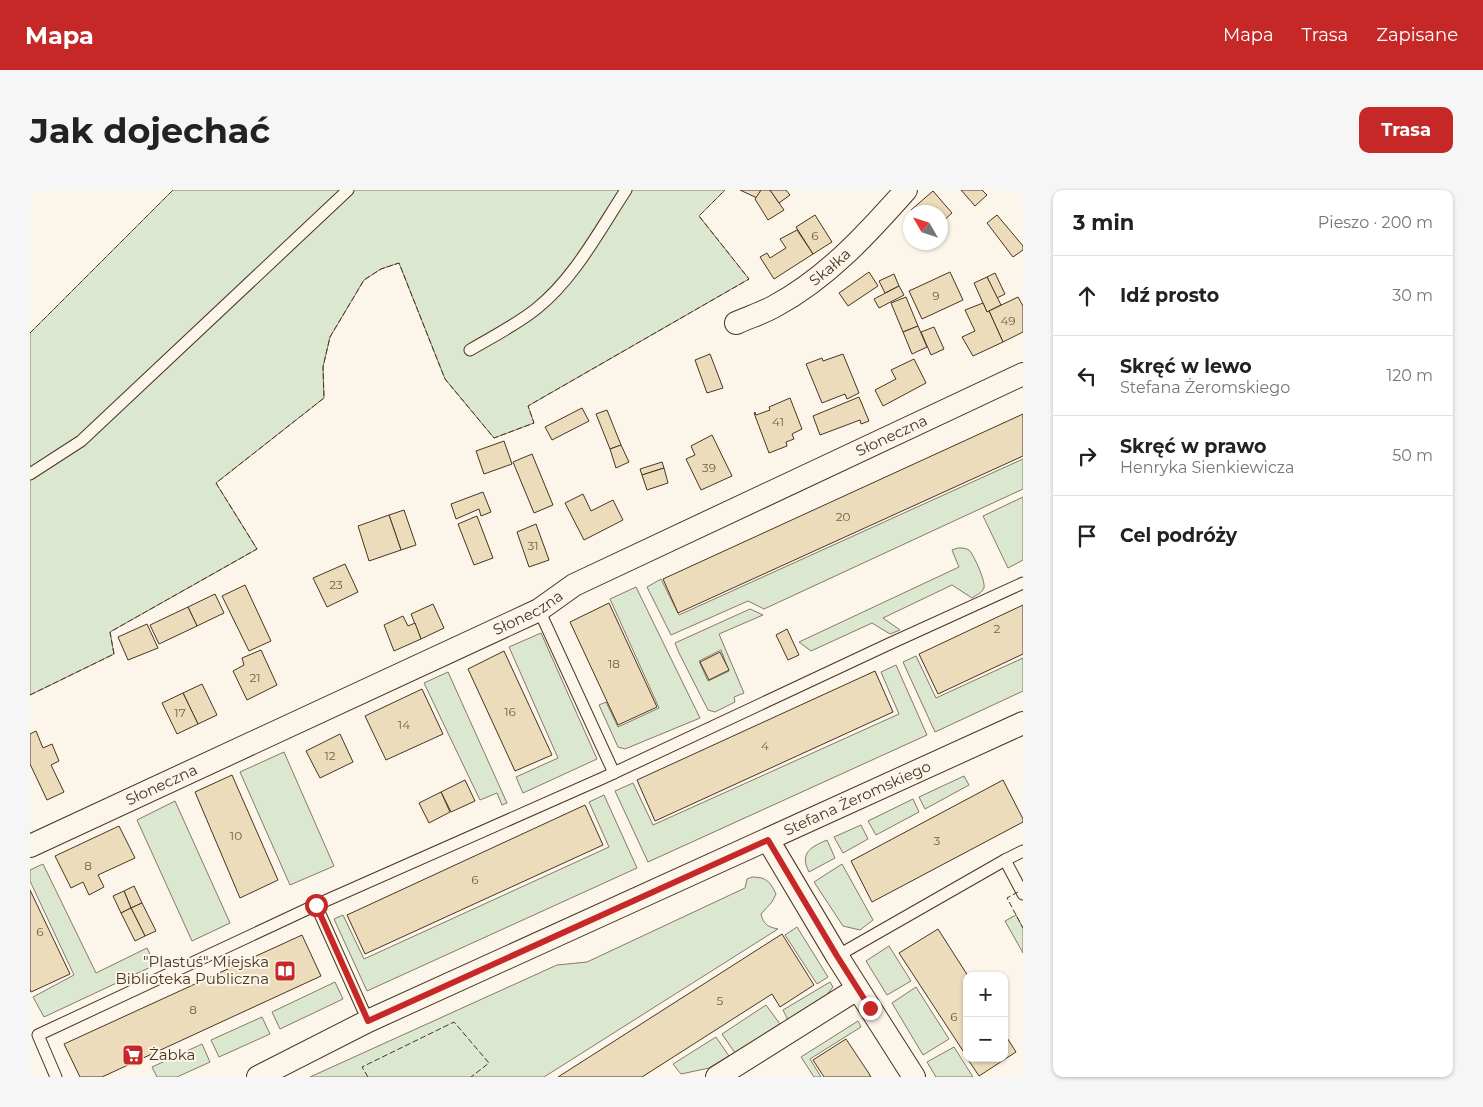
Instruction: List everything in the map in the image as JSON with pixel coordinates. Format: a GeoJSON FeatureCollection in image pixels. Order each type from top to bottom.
{"type":"FeatureCollection","features":[{"type":"Feature","properties":{"kind":"street","name":"Skałka"},"geometry":{"type":"LineString","coordinates":[[736,322],[775,306],[810,283],[845,256],[906,190]]}},
{"type":"Feature","properties":{"kind":"street","name":"Słoneczna"},"geometry":{"type":"LineString","coordinates":[[30,846],[539,610],[574,586],[1023,374]]}},
{"type":"Feature","properties":{"kind":"street","name":"Stefana Żeromskiego"},"geometry":{"type":"LineString","coordinates":[[258,1077],[368,1021],[1023,723]]}},
{"type":"Feature","properties":{"kind":"street"},"geometry":{"type":"LineString","coordinates":[[768,840],[837,956],[914,1077]]}},
{"type":"Feature","properties":{"kind":"street"},"geometry":{"type":"LineString","coordinates":[[717,1077],[858,989]]}},
{"type":"Feature","properties":{"kind":"lane"},"geometry":{"type":"LineString","coordinates":[[30,474],[81,441],[348,190]]}},
{"type":"Feature","properties":{"kind":"lane"},"geometry":{"type":"LineString","coordinates":[[470,350],[535,310],[553,294],[578,263],[626,190]]}},
{"type":"Feature","properties":{"kind":"lane"},"geometry":{"type":"LineString","coordinates":[[56,1077],[38,1035],[316,905],[614,773],[925,627],[1023,584]]}},
{"type":"Feature","properties":{"kind":"lane"},"geometry":{"type":"LineString","coordinates":[[539,610],[614,773]]}},
{"type":"Feature","properties":{"kind":"lane"},"geometry":{"type":"LineString","coordinates":[[837,956],[1023,851]]}},
{"type":"Feature","properties":{"kind":"lane"},"geometry":{"type":"LineString","coordinates":[[1005,860],[1023,894]]}},
{"type":"Feature","properties":{"kind":"lane"},"geometry":{"type":"LineString","coordinates":[[316,905],[368,1021]]}},
{"type":"Feature","properties":{"kind":"green space"},"geometry":{"type":"Polygon","coordinates":[[[173,190],[725,190],[699,216],[749,279],[528,406],[534,423],[494,438],[445,379],[399,263],[381,269],[364,280],[330,337],[323,367],[324,398],[216,483],[257,549],[110,632],[114,654],[30,695],[30,333],[173,190]]]}},
{"type":"Feature","properties":{"kind":"green space"},"geometry":{"type":"Polygon","coordinates":[[[1023,459],[1023,489],[764,609],[748,601],[671,635],[647,587],[661,579],[679,615],[1023,459]]]}},
{"type":"Feature","properties":{"kind":"green space"},"geometry":{"type":"Polygon","coordinates":[[[1023,497],[1023,560],[1008,568],[983,516],[1023,497]]]}},
{"type":"Feature","properties":{"kind":"green space"},"geometry":{"type":"Polygon","coordinates":[[[958,548],[969,550],[983,580],[983,590],[972,598],[952,585],[883,618],[900,630],[890,634],[872,623],[811,651],[799,642],[959,567],[952,550],[958,548]]]}},
{"type":"Feature","properties":{"kind":"green space"},"geometry":{"type":"Polygon","coordinates":[[[636,587],[700,718],[625,749],[618,747],[599,705],[606,702],[618,727],[659,708],[610,599],[636,587]]]}},
{"type":"Feature","properties":{"kind":"green space"},"geometry":{"type":"Polygon","coordinates":[[[750,609],[763,615],[719,634],[744,693],[734,697],[735,702],[715,712],[708,710],[675,643],[750,609]],[[721,650],[699,661],[708,681],[729,671],[721,650]]]}},
{"type":"Feature","properties":{"kind":"green space"},"geometry":{"type":"Polygon","coordinates":[[[541,633],[597,759],[523,793],[516,777],[558,758],[509,647],[541,633]]]}},
{"type":"Feature","properties":{"kind":"green space"},"geometry":{"type":"Polygon","coordinates":[[[916,656],[936,698],[1023,658],[1023,691],[935,732],[903,662],[916,656]]]}},
{"type":"Feature","properties":{"kind":"green space"},"geometry":{"type":"Polygon","coordinates":[[[896,665],[927,735],[648,862],[615,791],[633,783],[653,825],[899,714],[881,672],[896,665]]]}},
{"type":"Feature","properties":{"kind":"green space"},"geometry":{"type":"Polygon","coordinates":[[[448,672],[507,803],[502,805],[497,793],[480,800],[424,683],[448,672]]]}},
{"type":"Feature","properties":{"kind":"green space"},"geometry":{"type":"Polygon","coordinates":[[[284,752],[334,866],[290,885],[240,772],[284,752]]]}},
{"type":"Feature","properties":{"kind":"green space"},"geometry":{"type":"Polygon","coordinates":[[[964,776],[969,785],[925,809],[919,797],[964,776]]]}},
{"type":"Feature","properties":{"kind":"green space"},"geometry":{"type":"Polygon","coordinates":[[[604,795],[637,868],[367,991],[334,919],[343,915],[364,959],[609,847],[589,802],[604,795]]]}},
{"type":"Feature","properties":{"kind":"green space"},"geometry":{"type":"Polygon","coordinates":[[[913,799],[919,812],[876,835],[868,821],[913,799]]]}},
{"type":"Feature","properties":{"kind":"green space"},"geometry":{"type":"Polygon","coordinates":[[[175,801],[230,923],[192,941],[137,820],[175,801]]]}},
{"type":"Feature","properties":{"kind":"green space"},"geometry":{"type":"Polygon","coordinates":[[[861,825],[868,839],[843,853],[834,837],[861,825]]]}},
{"type":"Feature","properties":{"kind":"green space"},"geometry":{"type":"Polygon","coordinates":[[[827,840],[835,858],[809,872],[805,860],[806,855],[816,845],[827,840]]]}},
{"type":"Feature","properties":{"kind":"green space"},"geometry":{"type":"Polygon","coordinates":[[[43,864],[96,973],[147,948],[155,965],[44,1017],[33,997],[74,975],[30,881],[30,870],[43,864]]]}},
{"type":"Feature","properties":{"kind":"green space"},"geometry":{"type":"Polygon","coordinates":[[[842,864],[873,920],[860,930],[843,926],[814,882],[842,864]]]}},
{"type":"Feature","properties":{"kind":"green space"},"geometry":{"type":"Polygon","coordinates":[[[752,877],[767,881],[776,894],[772,902],[761,914],[766,924],[778,929],[544,1077],[310,1077],[557,965],[587,962],[745,888],[747,879],[752,877]]]}},
{"type":"Feature","properties":{"kind":"green space"},"geometry":{"type":"Polygon","coordinates":[[[1016,915],[1023,928],[1023,953],[1005,921],[1016,915]]]}},
{"type":"Feature","properties":{"kind":"green space"},"geometry":{"type":"Polygon","coordinates":[[[797,927],[828,977],[817,984],[785,935],[797,927]]]}},
{"type":"Feature","properties":{"kind":"green space"},"geometry":{"type":"Polygon","coordinates":[[[889,946],[911,981],[887,995],[866,961],[889,946]]]}},
{"type":"Feature","properties":{"kind":"green space"},"geometry":{"type":"Polygon","coordinates":[[[335,982],[343,999],[280,1029],[272,1012],[335,982]]]}},
{"type":"Feature","properties":{"kind":"green space"},"geometry":{"type":"Polygon","coordinates":[[[830,982],[833,987],[826,996],[788,1020],[783,1010],[830,982]]]}},
{"type":"Feature","properties":{"kind":"green space"},"geometry":{"type":"Polygon","coordinates":[[[916,987],[949,1039],[923,1055],[892,1003],[916,987]]]}},
{"type":"Feature","properties":{"kind":"green space"},"geometry":{"type":"Polygon","coordinates":[[[766,1005],[780,1024],[735,1053],[722,1034],[766,1005]]]}},
{"type":"Feature","properties":{"kind":"green space"},"geometry":{"type":"Polygon","coordinates":[[[262,1017],[270,1034],[219,1057],[211,1040],[262,1017]]]}},
{"type":"Feature","properties":{"kind":"green space"},"geometry":{"type":"Polygon","coordinates":[[[858,1021],[861,1027],[810,1059],[821,1077],[814,1077],[801,1057],[858,1021]]]}},
{"type":"Feature","properties":{"kind":"green space"},"geometry":{"type":"Polygon","coordinates":[[[716,1037],[729,1056],[709,1068],[681,1074],[673,1064],[716,1037]]]}},
{"type":"Feature","properties":{"kind":"green space"},"geometry":{"type":"Polygon","coordinates":[[[202,1044],[210,1062],[177,1077],[157,1077],[152,1067],[202,1044]]]}},
{"type":"Feature","properties":{"kind":"green space"},"geometry":{"type":"Polygon","coordinates":[[[954,1047],[973,1077],[936,1077],[927,1062],[954,1047]]]}},
{"type":"Feature","properties":{"kind":"building"},"geometry":{"type":"Polygon","coordinates":[[[740,190],[761,190],[757,198],[740,190]]]}},
{"type":"Feature","properties":{"kind":"building"},"geometry":{"type":"Polygon","coordinates":[[[761,190],[770,190],[784,210],[768,220],[755,199],[761,190]]]}},
{"type":"Feature","properties":{"kind":"building"},"geometry":{"type":"Polygon","coordinates":[[[770,190],[786,190],[790,195],[779,203],[770,190]]]}},
{"type":"Feature","properties":{"kind":"building"},"geometry":{"type":"Polygon","coordinates":[[[961,190],[982,190],[987,195],[975,206],[961,190]]]}},
{"type":"Feature","properties":{"kind":"building"},"geometry":{"type":"Polygon","coordinates":[[[933,191],[945,205],[917,205],[933,191]]]}},
{"type":"Feature","properties":{"kind":"building"},"geometry":{"type":"Polygon","coordinates":[[[948,208],[952,213],[948,217],[948,208]]]}},
{"type":"Feature","properties":{"kind":"building"},"geometry":{"type":"Polygon","coordinates":[[[815,215],[832,242],[813,254],[796,227],[815,215]]]}},
{"type":"Feature","properties":{"kind":"building"},"geometry":{"type":"Polygon","coordinates":[[[997,215],[1023,246],[1023,250],[1013,257],[987,223],[997,215]]]}},
{"type":"Feature","properties":{"kind":"building"},"geometry":{"type":"Polygon","coordinates":[[[797,230],[813,254],[774,279],[760,257],[767,253],[770,258],[786,248],[780,239],[797,230]]]}},
{"type":"Feature","properties":{"kind":"building"},"geometry":{"type":"Polygon","coordinates":[[[869,272],[878,286],[848,306],[839,293],[869,272]]]}},
{"type":"Feature","properties":{"kind":"building"},"geometry":{"type":"Polygon","coordinates":[[[950,272],[963,300],[922,319],[909,291],[950,272]]]}},
{"type":"Feature","properties":{"kind":"building"},"geometry":{"type":"Polygon","coordinates":[[[995,273],[1005,294],[997,298],[987,277],[995,273]]]}},
{"type":"Feature","properties":{"kind":"building"},"geometry":{"type":"Polygon","coordinates":[[[894,274],[899,286],[885,293],[879,281],[894,274]]]}},
{"type":"Feature","properties":{"kind":"building"},"geometry":{"type":"Polygon","coordinates":[[[987,277],[1001,305],[987,312],[974,283],[987,277]]]}},
{"type":"Feature","properties":{"kind":"building"},"geometry":{"type":"Polygon","coordinates":[[[899,286],[904,295],[879,308],[874,299],[899,286]]]}},
{"type":"Feature","properties":{"kind":"building"},"geometry":{"type":"Polygon","coordinates":[[[906,297],[918,326],[903,332],[891,303],[906,297]]]}},
{"type":"Feature","properties":{"kind":"building"},"geometry":{"type":"Polygon","coordinates":[[[1018,297],[1023,306],[1023,332],[1003,342],[989,311],[1018,297]]]}},
{"type":"Feature","properties":{"kind":"building"},"geometry":{"type":"Polygon","coordinates":[[[983,303],[987,312],[989,311],[1003,342],[973,356],[962,337],[975,331],[965,310],[983,303]]]}},
{"type":"Feature","properties":{"kind":"building"},"geometry":{"type":"Polygon","coordinates":[[[918,326],[927,347],[912,354],[903,332],[918,326]]]}},
{"type":"Feature","properties":{"kind":"building"},"geometry":{"type":"Polygon","coordinates":[[[934,327],[944,349],[931,355],[921,332],[934,327]]]}},
{"type":"Feature","properties":{"kind":"building"},"geometry":{"type":"Polygon","coordinates":[[[710,354],[723,388],[707,393],[695,360],[710,354]]]}},
{"type":"Feature","properties":{"kind":"building"},"geometry":{"type":"Polygon","coordinates":[[[843,354],[859,393],[847,399],[845,394],[822,403],[806,364],[822,358],[823,361],[843,354]]]}},
{"type":"Feature","properties":{"kind":"building"},"geometry":{"type":"Polygon","coordinates":[[[914,359],[926,383],[883,406],[875,390],[896,379],[891,370],[914,359]]]}},
{"type":"Feature","properties":{"kind":"building"},"geometry":{"type":"Polygon","coordinates":[[[859,397],[869,421],[861,424],[860,420],[820,435],[813,416],[859,397]]]}},
{"type":"Feature","properties":{"kind":"building"},"geometry":{"type":"Polygon","coordinates":[[[790,398],[802,429],[792,434],[794,439],[786,442],[787,446],[769,453],[754,413],[756,415],[770,410],[769,407],[790,398]]]}},
{"type":"Feature","properties":{"kind":"building"},"geometry":{"type":"Polygon","coordinates":[[[582,408],[589,421],[552,440],[545,427],[582,408]]]}},
{"type":"Feature","properties":{"kind":"building"},"geometry":{"type":"Polygon","coordinates":[[[607,410],[621,445],[610,449],[596,414],[607,410]]]}},
{"type":"Feature","properties":{"kind":"building"},"geometry":{"type":"Polygon","coordinates":[[[1023,414],[1023,456],[678,613],[663,579],[1023,414]]]}},
{"type":"Feature","properties":{"kind":"building"},"geometry":{"type":"Polygon","coordinates":[[[712,435],[732,476],[701,490],[686,459],[695,455],[691,446],[712,435]]]}},
{"type":"Feature","properties":{"kind":"building"},"geometry":{"type":"Polygon","coordinates":[[[504,441],[512,464],[484,474],[476,451],[504,441]]]}},
{"type":"Feature","properties":{"kind":"building"},"geometry":{"type":"Polygon","coordinates":[[[621,445],[629,462],[616,468],[610,449],[621,445]]]}},
{"type":"Feature","properties":{"kind":"building"},"geometry":{"type":"Polygon","coordinates":[[[532,454],[553,505],[534,513],[513,462],[532,454]]]}},
{"type":"Feature","properties":{"kind":"building"},"geometry":{"type":"Polygon","coordinates":[[[662,462],[664,468],[642,475],[640,469],[662,462]]]}},
{"type":"Feature","properties":{"kind":"building"},"geometry":{"type":"Polygon","coordinates":[[[664,468],[668,483],[647,490],[642,475],[664,468]]]}},
{"type":"Feature","properties":{"kind":"building"},"geometry":{"type":"Polygon","coordinates":[[[483,492],[491,512],[481,516],[479,509],[456,519],[451,504],[483,492]]]}},
{"type":"Feature","properties":{"kind":"building"},"geometry":{"type":"Polygon","coordinates":[[[583,494],[591,511],[613,500],[623,520],[584,540],[565,503],[583,494]]]}},
{"type":"Feature","properties":{"kind":"building"},"geometry":{"type":"Polygon","coordinates":[[[404,510],[416,545],[401,550],[389,515],[404,510]]]}},
{"type":"Feature","properties":{"kind":"building"},"geometry":{"type":"Polygon","coordinates":[[[389,515],[401,550],[369,561],[358,526],[389,515]]]}},
{"type":"Feature","properties":{"kind":"building"},"geometry":{"type":"Polygon","coordinates":[[[477,516],[493,558],[474,565],[458,524],[477,516]]]}},
{"type":"Feature","properties":{"kind":"building"},"geometry":{"type":"Polygon","coordinates":[[[536,524],[549,560],[529,567],[517,532],[536,524]]]}},
{"type":"Feature","properties":{"kind":"building"},"geometry":{"type":"Polygon","coordinates":[[[345,564],[358,592],[327,607],[313,578],[345,564]]]}},
{"type":"Feature","properties":{"kind":"building"},"geometry":{"type":"Polygon","coordinates":[[[245,585],[271,641],[249,651],[222,596],[245,585]]]}},
{"type":"Feature","properties":{"kind":"building"},"geometry":{"type":"Polygon","coordinates":[[[215,594],[224,613],[197,626],[188,607],[215,594]]]}},
{"type":"Feature","properties":{"kind":"building"},"geometry":{"type":"Polygon","coordinates":[[[609,603],[657,707],[618,725],[570,622],[609,603]]]}},
{"type":"Feature","properties":{"kind":"building"},"geometry":{"type":"Polygon","coordinates":[[[433,604],[444,628],[421,639],[411,614],[433,604]]]}},
{"type":"Feature","properties":{"kind":"building"},"geometry":{"type":"Polygon","coordinates":[[[1023,605],[1023,654],[938,694],[919,654],[1023,605]]]}},
{"type":"Feature","properties":{"kind":"building"},"geometry":{"type":"Polygon","coordinates":[[[188,607],[197,626],[159,644],[150,625],[188,607]]]}},
{"type":"Feature","properties":{"kind":"building"},"geometry":{"type":"Polygon","coordinates":[[[403,616],[408,626],[415,623],[421,639],[394,651],[384,625],[403,616]]]}},
{"type":"Feature","properties":{"kind":"building"},"geometry":{"type":"Polygon","coordinates":[[[147,624],[158,648],[128,660],[118,637],[147,624]]]}},
{"type":"Feature","properties":{"kind":"building"},"geometry":{"type":"Polygon","coordinates":[[[787,629],[799,655],[788,660],[776,635],[787,629]]]}},
{"type":"Feature","properties":{"kind":"building"},"geometry":{"type":"Polygon","coordinates":[[[261,650],[277,685],[247,700],[233,671],[244,665],[242,658],[261,650]]]}},
{"type":"Feature","properties":{"kind":"building"},"geometry":{"type":"Polygon","coordinates":[[[504,651],[552,755],[515,771],[468,669],[504,651]]]}},
{"type":"Feature","properties":{"kind":"building"},"geometry":{"type":"Polygon","coordinates":[[[720,652],[729,670],[709,680],[700,662],[720,652]]]}},
{"type":"Feature","properties":{"kind":"building"},"geometry":{"type":"Polygon","coordinates":[[[875,671],[893,712],[655,821],[637,780],[875,671]]]}},
{"type":"Feature","properties":{"kind":"building"},"geometry":{"type":"Polygon","coordinates":[[[202,684],[217,715],[198,724],[183,693],[202,684]]]}},
{"type":"Feature","properties":{"kind":"building"},"geometry":{"type":"Polygon","coordinates":[[[422,689],[443,734],[386,760],[365,716],[422,689]]]}},
{"type":"Feature","properties":{"kind":"building"},"geometry":{"type":"Polygon","coordinates":[[[183,693],[198,724],[177,734],[162,703],[183,693]]]}},
{"type":"Feature","properties":{"kind":"building"},"geometry":{"type":"Polygon","coordinates":[[[36,731],[43,748],[52,744],[59,761],[51,765],[64,792],[47,800],[30,764],[30,734],[36,731]]]}},
{"type":"Feature","properties":{"kind":"building"},"geometry":{"type":"Polygon","coordinates":[[[340,734],[353,762],[320,778],[306,751],[340,734]]]}},
{"type":"Feature","properties":{"kind":"building"},"geometry":{"type":"Polygon","coordinates":[[[232,775],[278,880],[240,898],[195,792],[232,775]]]}},
{"type":"Feature","properties":{"kind":"building"},"geometry":{"type":"Polygon","coordinates":[[[465,780],[475,801],[451,812],[441,792],[465,780]]]}},
{"type":"Feature","properties":{"kind":"building"},"geometry":{"type":"Polygon","coordinates":[[[1003,780],[1023,822],[872,902],[851,861],[1003,780]]]}},
{"type":"Feature","properties":{"kind":"building"},"geometry":{"type":"Polygon","coordinates":[[[441,792],[450,812],[429,823],[419,803],[441,792]]]}},
{"type":"Feature","properties":{"kind":"building"},"geometry":{"type":"Polygon","coordinates":[[[585,805],[603,845],[365,954],[347,915],[585,805]]]}},
{"type":"Feature","properties":{"kind":"building"},"geometry":{"type":"Polygon","coordinates":[[[119,826],[135,858],[98,875],[104,887],[89,895],[83,882],[71,888],[55,856],[119,826]]]}},
{"type":"Feature","properties":{"kind":"building"},"geometry":{"type":"Polygon","coordinates":[[[134,886],[142,903],[131,908],[124,891],[134,886]]]}},
{"type":"Feature","properties":{"kind":"building"},"geometry":{"type":"Polygon","coordinates":[[[30,890],[70,974],[31,992],[30,989],[30,890]]]}},
{"type":"Feature","properties":{"kind":"building"},"geometry":{"type":"Polygon","coordinates":[[[124,891],[131,908],[121,913],[113,896],[124,891]]]}},
{"type":"Feature","properties":{"kind":"building"},"geometry":{"type":"Polygon","coordinates":[[[142,903],[156,931],[145,936],[131,908],[142,903]]]}},
{"type":"Feature","properties":{"kind":"building"},"geometry":{"type":"Polygon","coordinates":[[[131,908],[145,936],[135,941],[121,913],[131,908]]]}},
{"type":"Feature","properties":{"kind":"building"},"geometry":{"type":"Polygon","coordinates":[[[938,929],[965,972],[963,972],[963,1051],[899,953],[938,929]]]}},
{"type":"Feature","properties":{"kind":"building"},"geometry":{"type":"Polygon","coordinates":[[[782,934],[814,985],[780,1007],[772,994],[642,1077],[558,1077],[782,934]]]}},
{"type":"Feature","properties":{"kind":"building"},"geometry":{"type":"Polygon","coordinates":[[[302,935],[321,976],[102,1077],[80,1077],[64,1044],[302,935]]]}},
{"type":"Feature","properties":{"kind":"building"},"geometry":{"type":"Polygon","coordinates":[[[846,1039],[871,1077],[824,1077],[813,1060],[846,1039]]]}},
{"type":"Feature","properties":{"kind":"building"},"geometry":{"type":"Polygon","coordinates":[[[1008,1039],[1016,1052],[1008,1057],[1008,1039]]]}},
{"type":"Feature","properties":{"kind":"building"},"geometry":{"type":"Polygon","coordinates":[[[970,1062],[1001,1062],[979,1076],[970,1062]]]}},
{"type":"Feature","properties":{"kind":"fence"},"geometry":{"type":"LineString","coordinates":[[30,333],[173,190]]}},
{"type":"Feature","properties":{"kind":"fence"},"geometry":{"type":"LineString","coordinates":[[30,695],[114,654],[110,632],[257,549],[216,483],[324,398],[323,367],[330,337],[364,280],[381,269],[399,263],[445,379],[494,438],[534,423],[528,406],[749,279],[699,216],[725,190]]}},
{"type":"Feature","properties":{"kind":"fence"},"geometry":{"type":"LineString","coordinates":[[1018,892],[1007,898],[1023,928]]}},
{"type":"Feature","properties":{"kind":"fence"},"geometry":{"type":"LineString","coordinates":[[368,1077],[362,1067],[454,1022],[489,1063],[471,1077]]}},
{"type":"Feature","properties":{"kind":"place","name":"\"Plastuś\" Miejska Biblioteka Publiczna"},"geometry":{"type":"Point","coordinates":[285,971]}},
{"type":"Feature","properties":{"kind":"place","name":"Żabka"},"geometry":{"type":"Point","coordinates":[133,1055]}},
{"type":"Feature","properties":{"kind":"route"},"geometry":{"type":"LineString","coordinates":[[316,905],[368,1021],[768,840],[870,1008]]}}]}
